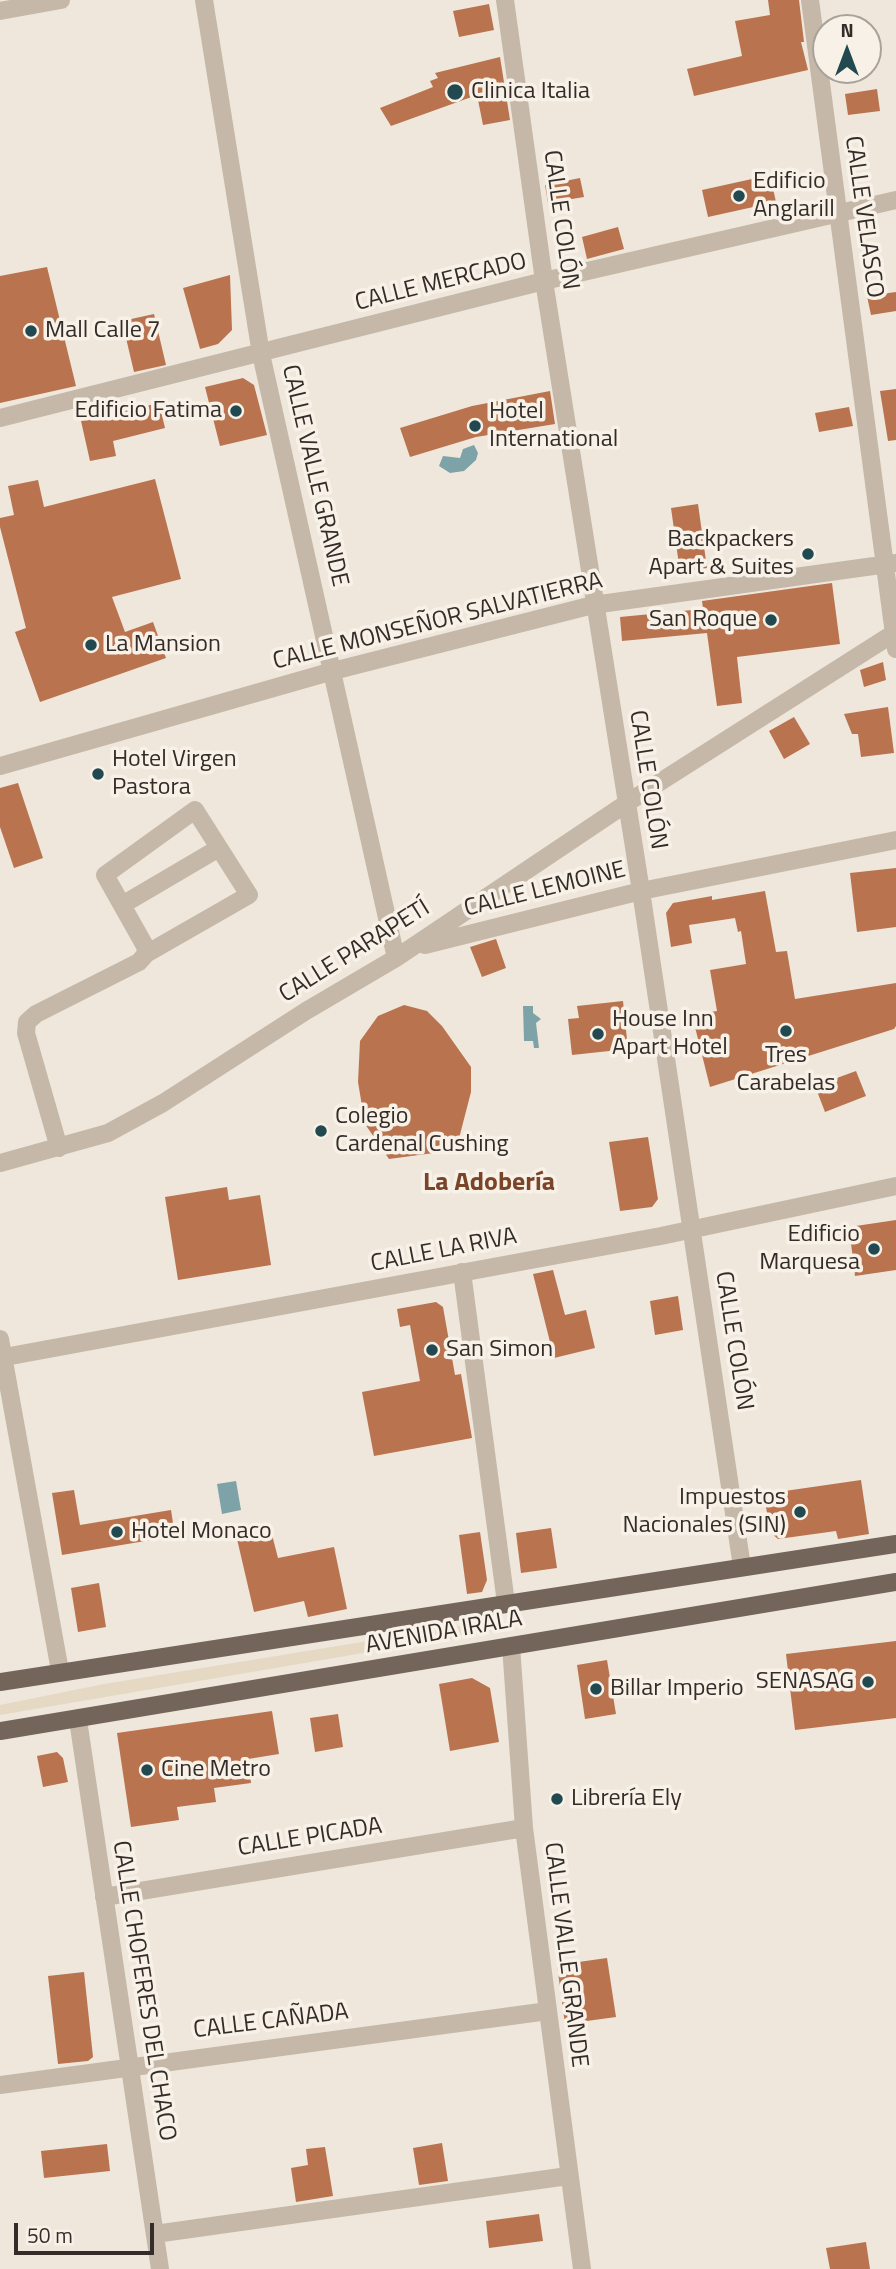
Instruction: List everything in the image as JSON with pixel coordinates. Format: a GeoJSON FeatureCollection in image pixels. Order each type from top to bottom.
{"type":"FeatureCollection","features":[{"type":"Feature","properties":{"kind":"main road","name":"AVENIDA IRALA"},"geometry":{"type":"LineString","coordinates":[[0,1682],[896,1544]]}},
{"type":"Feature","properties":{"kind":"main road","name":"AVENIDA IRALA"},"geometry":{"type":"LineString","coordinates":[[0,1731],[896,1582]]}},
{"type":"Feature","properties":{"kind":"street"},"geometry":{"type":"LineString","coordinates":[[0,11],[61,0]]}},
{"type":"Feature","properties":{"kind":"street","name":"CALLE VALLE GRANDE"},"geometry":{"type":"LineString","coordinates":[[204,0],[261,355],[333,671],[404,953]]}},
{"type":"Feature","properties":{"kind":"street","name":"CALLE COLÓN"},"geometry":{"type":"LineString","coordinates":[[505,0],[593,605],[641,891],[742,1567]]}},
{"type":"Feature","properties":{"kind":"street","name":"CALLE VELASCO"},"geometry":{"type":"LineString","coordinates":[[810,0],[838,214],[891,564],[895,641]]}},
{"type":"Feature","properties":{"kind":"street","name":"CALLE MERCADO"},"geometry":{"type":"LineString","coordinates":[[0,418],[261,355],[544,281],[896,201]]}},
{"type":"Feature","properties":{"kind":"street","name":"CALLE MONSEÑOR SALVATIERRA"},"geometry":{"type":"LineString","coordinates":[[0,766],[333,671],[593,605],[891,564]]}},
{"type":"Feature","properties":{"kind":"street","name":"CALLE PARAPETÍ"},"geometry":{"type":"LineString","coordinates":[[0,1163],[108,1133],[163,1103],[404,953],[627,803],[895,641]]}},
{"type":"Feature","properties":{"kind":"street"},"geometry":{"type":"LineString","coordinates":[[59,1148],[26,1033],[27,1022],[36,1014],[139,962],[146,954],[249,895],[195,810],[105,875],[145,946],[146,954]]}},
{"type":"Feature","properties":{"kind":"street","name":"CALLE LEMOINE"},"geometry":{"type":"LineString","coordinates":[[404,953],[641,891],[896,840]]}},
{"type":"Feature","properties":{"kind":"street"},"geometry":{"type":"LineString","coordinates":[[122,905],[219,848]]}},
{"type":"Feature","properties":{"kind":"street","name":"CALLE LA RIVA"},"geometry":{"type":"LineString","coordinates":[[2,1358],[691,1230],[896,1186]]}},
{"type":"Feature","properties":{"kind":"street"},"geometry":{"type":"LineString","coordinates":[[462,1272],[506,1603]]}},
{"type":"Feature","properties":{"kind":"street"},"geometry":{"type":"LineString","coordinates":[[0,1339],[60,1671]]}},
{"type":"Feature","properties":{"kind":"street","name":"CALLE VALLE GRANDE"},"geometry":{"type":"LineString","coordinates":[[511,1646],[524,1828],[582,2269]]}},
{"type":"Feature","properties":{"kind":"street","name":"CALLE CHOFERES DEL CHACO"},"geometry":{"type":"LineString","coordinates":[[78,1720],[160,2269]]}},
{"type":"Feature","properties":{"kind":"street","name":"CALLE PICADA"},"geometry":{"type":"LineString","coordinates":[[104,1897],[524,1828]]}},
{"type":"Feature","properties":{"kind":"street","name":"CALLE CAÑADA"},"geometry":{"type":"LineString","coordinates":[[0,2085],[548,2011]]}},
{"type":"Feature","properties":{"kind":"street"},"geometry":{"type":"LineString","coordinates":[[155,2234],[568,2176]]}},
{"type":"Feature","properties":{"kind":"shaded area"},"geometry":{"type":"Polygon","coordinates":[[[497,1620],[498,1630],[0,1715],[0,1705],[104,1684],[497,1620]]]}},
{"type":"Feature","properties":{"kind":"water"},"geometry":{"type":"Polygon","coordinates":[[[474,445],[478,453],[476,460],[464,471],[450,473],[439,466],[443,456],[460,458],[463,449],[474,445]]]}},
{"type":"Feature","properties":{"kind":"water"},"geometry":{"type":"Polygon","coordinates":[[[523,1006],[533,1006],[533,1013],[541,1019],[536,1023],[539,1048],[534,1048],[533,1041],[524,1041],[523,1006]]]}},
{"type":"Feature","properties":{"kind":"water"},"geometry":{"type":"Polygon","coordinates":[[[236,1481],[241,1510],[222,1514],[217,1484],[236,1481]]]}},
{"type":"Feature","properties":{"kind":"building"},"geometry":{"type":"Polygon","coordinates":[[[768,0],[799,0],[804,42],[801,42],[808,70],[694,96],[687,69],[742,56],[735,21],[770,15],[768,0]]]}},
{"type":"Feature","properties":{"kind":"building"},"geometry":{"type":"Polygon","coordinates":[[[489,4],[494,30],[459,37],[453,11],[489,4]]]}},
{"type":"Feature","properties":{"kind":"building","name":"Clinica Italia"},"geometry":{"type":"Polygon","coordinates":[[[500,57],[510,120],[483,125],[477,95],[391,126],[380,108],[433,87],[430,81],[438,78],[435,73],[500,57]]]}},
{"type":"Feature","properties":{"kind":"building"},"geometry":{"type":"Polygon","coordinates":[[[877,89],[880,111],[848,115],[845,94],[877,89]]]}},
{"type":"Feature","properties":{"kind":"building","name":"Edificio Anglarill"},"geometry":{"type":"Polygon","coordinates":[[[770,175],[776,202],[708,217],[702,190],[770,175]]]}},
{"type":"Feature","properties":{"kind":"building"},"geometry":{"type":"Polygon","coordinates":[[[580,178],[584,197],[548,203],[545,185],[580,178]]]}},
{"type":"Feature","properties":{"kind":"building"},"geometry":{"type":"Polygon","coordinates":[[[618,227],[624,249],[587,259],[582,237],[618,227]]]}},
{"type":"Feature","properties":{"kind":"building","name":"Mall Calle 7"},"geometry":{"type":"Polygon","coordinates":[[[47,267],[76,386],[0,403],[0,276],[47,267]]]}},
{"type":"Feature","properties":{"kind":"building"},"geometry":{"type":"Polygon","coordinates":[[[230,275],[232,330],[218,344],[200,349],[183,288],[230,275]]]}},
{"type":"Feature","properties":{"kind":"building"},"geometry":{"type":"Polygon","coordinates":[[[896,292],[896,311],[871,315],[867,296],[896,292]]]}},
{"type":"Feature","properties":{"kind":"building"},"geometry":{"type":"Polygon","coordinates":[[[154,314],[166,365],[134,372],[122,321],[154,314]]]}},
{"type":"Feature","properties":{"kind":"building","name":"Edificio Fatima"},"geometry":{"type":"Polygon","coordinates":[[[243,378],[254,385],[267,435],[220,446],[205,387],[243,378]]]}},
{"type":"Feature","properties":{"kind":"building"},"geometry":{"type":"Polygon","coordinates":[[[896,389],[896,440],[888,441],[880,391],[896,389]]]}},
{"type":"Feature","properties":{"kind":"building","name":"Hotel International"},"geometry":{"type":"Polygon","coordinates":[[[550,391],[555,424],[476,437],[410,457],[400,428],[472,406],[550,391]]]}},
{"type":"Feature","properties":{"kind":"building"},"geometry":{"type":"Polygon","coordinates":[[[159,403],[165,428],[113,441],[116,456],[90,461],[81,421],[159,403]]]}},
{"type":"Feature","properties":{"kind":"building"},"geometry":{"type":"Polygon","coordinates":[[[849,407],[853,426],[819,432],[815,413],[849,407]]]}},
{"type":"Feature","properties":{"kind":"building"},"geometry":{"type":"Polygon","coordinates":[[[155,479],[181,579],[112,597],[125,632],[153,622],[166,658],[40,702],[15,632],[26,628],[0,527],[0,518],[14,515],[8,486],[38,480],[44,507],[155,479]]]}},
{"type":"Feature","properties":{"kind":"building"},"geometry":{"type":"Polygon","coordinates":[[[698,504],[707,568],[680,572],[671,508],[698,504]]]}},
{"type":"Feature","properties":{"kind":"building","name":"San Roque"},"geometry":{"type":"Polygon","coordinates":[[[832,583],[840,644],[737,657],[742,703],[717,706],[707,633],[622,641],[620,617],[703,609],[702,601],[832,583]]]}},
{"type":"Feature","properties":{"kind":"building"},"geometry":{"type":"Polygon","coordinates":[[[883,662],[886,680],[864,687],[860,670],[883,662]]]}},
{"type":"Feature","properties":{"kind":"building"},"geometry":{"type":"Polygon","coordinates":[[[888,707],[894,753],[861,757],[858,734],[852,734],[844,714],[888,707]]]}},
{"type":"Feature","properties":{"kind":"building"},"geometry":{"type":"Polygon","coordinates":[[[794,717],[810,744],[784,759],[769,731],[794,717]]]}},
{"type":"Feature","properties":{"kind":"building"},"geometry":{"type":"Polygon","coordinates":[[[18,783],[43,858],[14,868],[0,827],[0,788],[18,783]]]}},
{"type":"Feature","properties":{"kind":"building"},"geometry":{"type":"Polygon","coordinates":[[[896,868],[896,927],[857,932],[850,873],[896,868]]]}},
{"type":"Feature","properties":{"kind":"building"},"geometry":{"type":"Polygon","coordinates":[[[765,891],[776,952],[787,951],[795,999],[896,983],[896,1026],[894,1029],[710,1087],[692,1015],[717,1011],[710,970],[746,964],[741,931],[738,932],[735,918],[689,925],[692,943],[671,947],[666,913],[673,903],[765,891]]]}},
{"type":"Feature","properties":{"kind":"building"},"geometry":{"type":"Polygon","coordinates":[[[496,939],[506,968],[482,977],[470,947],[496,939]]]}},
{"type":"Feature","properties":{"kind":"building","name":"House Inn Apart Hotel"},"geometry":{"type":"Polygon","coordinates":[[[623,1001],[628,1049],[572,1055],[568,1019],[579,1018],[577,1006],[623,1001]]]}},
{"type":"Feature","properties":{"kind":"building"},"geometry":{"type":"Polygon","coordinates":[[[404,1005],[427,1011],[442,1026],[471,1067],[471,1092],[456,1150],[389,1159],[365,1124],[358,1082],[360,1041],[378,1016],[404,1005]]]}},
{"type":"Feature","properties":{"kind":"building"},"geometry":{"type":"Polygon","coordinates":[[[856,1071],[866,1096],[825,1112],[815,1086],[856,1071]]]}},
{"type":"Feature","properties":{"kind":"building"},"geometry":{"type":"Polygon","coordinates":[[[648,1137],[658,1199],[652,1207],[620,1211],[609,1142],[648,1137]]]}},
{"type":"Feature","properties":{"kind":"building"},"geometry":{"type":"Polygon","coordinates":[[[227,1187],[229,1200],[260,1195],[271,1265],[178,1280],[165,1197],[227,1187]]]}},
{"type":"Feature","properties":{"kind":"building","name":"Edificio Marquesa"},"geometry":{"type":"Polygon","coordinates":[[[896,1220],[896,1270],[855,1276],[849,1227],[896,1220]]]}},
{"type":"Feature","properties":{"kind":"building"},"geometry":{"type":"Polygon","coordinates":[[[553,1270],[565,1315],[586,1310],[595,1348],[554,1358],[533,1274],[553,1270]]]}},
{"type":"Feature","properties":{"kind":"building"},"geometry":{"type":"Polygon","coordinates":[[[678,1296],[683,1330],[655,1335],[650,1301],[678,1296]]]}},
{"type":"Feature","properties":{"kind":"building"},"geometry":{"type":"Polygon","coordinates":[[[436,1302],[443,1307],[455,1375],[461,1374],[472,1438],[374,1456],[362,1392],[420,1381],[410,1325],[400,1327],[397,1309],[436,1302]]]}},
{"type":"Feature","properties":{"kind":"building","name":"Impuestos Nacionales (SIN)"},"geometry":{"type":"Polygon","coordinates":[[[861,1480],[869,1534],[838,1539],[836,1531],[778,1539],[770,1532],[764,1494],[861,1480]]]}},
{"type":"Feature","properties":{"kind":"building","name":"Hotel Monaco"},"geometry":{"type":"Polygon","coordinates":[[[74,1490],[80,1525],[171,1510],[175,1536],[62,1555],[52,1493],[74,1490]]]}},
{"type":"Feature","properties":{"kind":"building"},"geometry":{"type":"Polygon","coordinates":[[[551,1528],[557,1568],[521,1573],[516,1533],[551,1528]]]}},
{"type":"Feature","properties":{"kind":"building"},"geometry":{"type":"Polygon","coordinates":[[[271,1531],[278,1558],[334,1547],[347,1609],[308,1617],[304,1601],[254,1612],[237,1539],[271,1531]]]}},
{"type":"Feature","properties":{"kind":"building"},"geometry":{"type":"Polygon","coordinates":[[[480,1532],[487,1580],[482,1592],[467,1594],[459,1535],[480,1532]]]}},
{"type":"Feature","properties":{"kind":"building"},"geometry":{"type":"Polygon","coordinates":[[[99,1583],[106,1627],[78,1632],[71,1588],[99,1583]]]}},
{"type":"Feature","properties":{"kind":"building"},"geometry":{"type":"Polygon","coordinates":[[[896,1641],[896,1718],[795,1730],[786,1654],[896,1641]]]}},
{"type":"Feature","properties":{"kind":"building","name":"Billar Imperio"},"geometry":{"type":"Polygon","coordinates":[[[607,1660],[616,1714],[585,1719],[577,1665],[607,1660]]]}},
{"type":"Feature","properties":{"kind":"building"},"geometry":{"type":"Polygon","coordinates":[[[472,1678],[490,1688],[499,1742],[450,1751],[439,1684],[472,1678]]]}},
{"type":"Feature","properties":{"kind":"building"},"geometry":{"type":"Polygon","coordinates":[[[272,1711],[279,1754],[248,1759],[251,1783],[214,1788],[216,1802],[177,1807],[179,1820],[131,1827],[117,1733],[272,1711]]]}},
{"type":"Feature","properties":{"kind":"building"},"geometry":{"type":"Polygon","coordinates":[[[338,1714],[343,1747],[315,1752],[310,1718],[338,1714]]]}},
{"type":"Feature","properties":{"kind":"building"},"geometry":{"type":"Polygon","coordinates":[[[57,1752],[63,1758],[68,1782],[43,1787],[37,1756],[57,1752]]]}},
{"type":"Feature","properties":{"kind":"building"},"geometry":{"type":"Polygon","coordinates":[[[607,1958],[616,2017],[565,2024],[557,1965],[607,1958]]]}},
{"type":"Feature","properties":{"kind":"building"},"geometry":{"type":"Polygon","coordinates":[[[84,1972],[93,2057],[88,2061],[58,2064],[48,1976],[84,1972]]]}},
{"type":"Feature","properties":{"kind":"building"},"geometry":{"type":"Polygon","coordinates":[[[442,2143],[448,2181],[419,2185],[413,2148],[442,2143]]]}},
{"type":"Feature","properties":{"kind":"building"},"geometry":{"type":"Polygon","coordinates":[[[107,2144],[110,2171],[44,2178],[41,2151],[107,2144]]]}},
{"type":"Feature","properties":{"kind":"building"},"geometry":{"type":"Polygon","coordinates":[[[325,2147],[333,2196],[296,2202],[291,2168],[308,2165],[306,2149],[325,2147]]]}},
{"type":"Feature","properties":{"kind":"building"},"geometry":{"type":"Polygon","coordinates":[[[539,2214],[543,2241],[489,2248],[486,2221],[539,2214]]]}},
{"type":"Feature","properties":{"kind":"building"},"geometry":{"type":"Polygon","coordinates":[[[866,2242],[870,2269],[830,2269],[826,2248],[866,2242]]]}},
{"type":"Feature","properties":{"kind":"place","name":"Clinica Italia"},"geometry":{"type":"Point","coordinates":[455,92]}},
{"type":"Feature","properties":{"kind":"place","name":"Edificio Anglarill"},"geometry":{"type":"Point","coordinates":[739,196]}},
{"type":"Feature","properties":{"kind":"place","name":"Mall Calle 7"},"geometry":{"type":"Point","coordinates":[31,331]}},
{"type":"Feature","properties":{"kind":"place","name":"Edificio Fatima"},"geometry":{"type":"Point","coordinates":[236,411]}},
{"type":"Feature","properties":{"kind":"place","name":"Hotel International"},"geometry":{"type":"Point","coordinates":[475,426]}},
{"type":"Feature","properties":{"kind":"place","name":"Backpackers Apart & Suites"},"geometry":{"type":"Point","coordinates":[808,554]}},
{"type":"Feature","properties":{"kind":"place","name":"San Roque"},"geometry":{"type":"Point","coordinates":[771,620]}},
{"type":"Feature","properties":{"kind":"place","name":"La Mansion"},"geometry":{"type":"Point","coordinates":[91,645]}},
{"type":"Feature","properties":{"kind":"place","name":"Hotel Virgen Pastora"},"geometry":{"type":"Point","coordinates":[98,774]}},
{"type":"Feature","properties":{"kind":"place","name":"Tres Carabelas"},"geometry":{"type":"Point","coordinates":[786,1031]}},
{"type":"Feature","properties":{"kind":"place","name":"House Inn Apart Hotel"},"geometry":{"type":"Point","coordinates":[598,1034]}},
{"type":"Feature","properties":{"kind":"place","name":"Colegio Cardenal Cushing"},"geometry":{"type":"Point","coordinates":[321,1131]}},
{"type":"Feature","properties":{"kind":"place","name":"Edificio Marquesa"},"geometry":{"type":"Point","coordinates":[874,1249]}},
{"type":"Feature","properties":{"kind":"place","name":"San Simon"},"geometry":{"type":"Point","coordinates":[432,1350]}},
{"type":"Feature","properties":{"kind":"place","name":"Impuestos Nacionales (SIN)"},"geometry":{"type":"Point","coordinates":[800,1512]}},
{"type":"Feature","properties":{"kind":"place","name":"Hotel Monaco"},"geometry":{"type":"Point","coordinates":[117,1532]}},
{"type":"Feature","properties":{"kind":"place","name":"SENASAG"},"geometry":{"type":"Point","coordinates":[868,1682]}},
{"type":"Feature","properties":{"kind":"place","name":"Billar Imperio"},"geometry":{"type":"Point","coordinates":[596,1689]}},
{"type":"Feature","properties":{"kind":"place","name":"Cine Metro"},"geometry":{"type":"Point","coordinates":[147,1770]}},
{"type":"Feature","properties":{"kind":"place","name":"Librería Ely"},"geometry":{"type":"Point","coordinates":[557,1799]}},
{"type":"Feature","properties":{"kind":"district","name":"La Adobería"},"geometry":{"type":"Point","coordinates":[489,1184]}}]}
